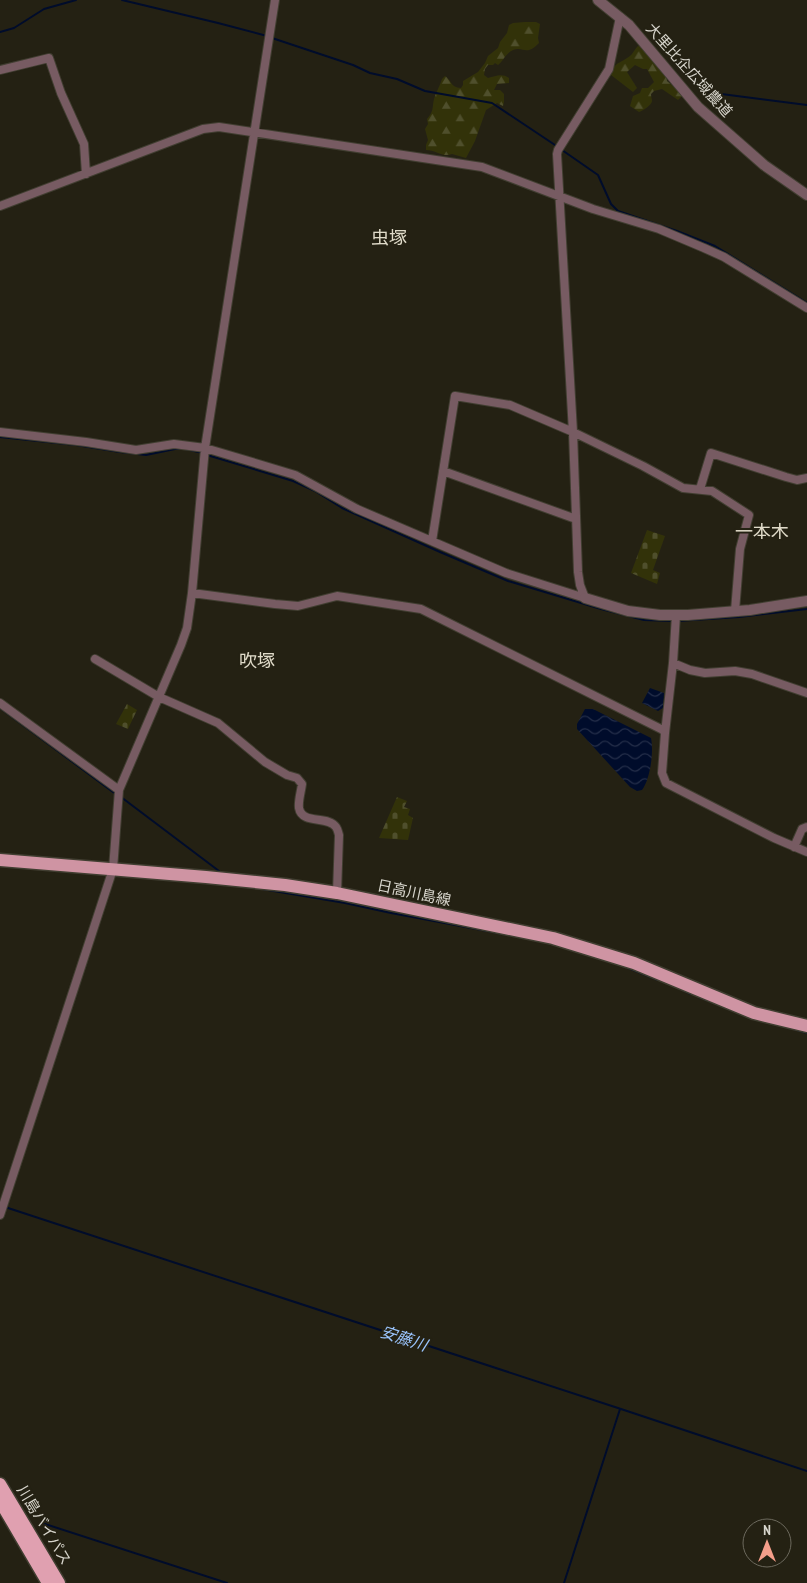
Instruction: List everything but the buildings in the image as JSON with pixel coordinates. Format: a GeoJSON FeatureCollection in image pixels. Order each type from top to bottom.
{"type":"FeatureCollection","features":[{"type":"Feature","properties":{"kind":"highway","name":"川島バイパス"},"geometry":{"type":"LineString","coordinates":[[0,1484],[59,1583]]}},
{"type":"Feature","properties":{"kind":"highway","name":"川島バイパス"},"geometry":{"type":"LineString","coordinates":[[0,1502],[48,1583]]}},
{"type":"Feature","properties":{"kind":"main road","name":"日高川島線"},"geometry":{"type":"LineString","coordinates":[[0,860],[285,885],[553,938],[634,963],[754,1013],[807,1026]]}},
{"type":"Feature","properties":{"kind":"street"},"geometry":{"type":"LineString","coordinates":[[0,1215],[113,869],[119,790],[187,628],[205,448],[275,0]]}},
{"type":"Feature","properties":{"kind":"street","name":"大里比企広域農道"},"geometry":{"type":"LineString","coordinates":[[598,0],[629,25],[698,107],[764,165],[807,195]]}},
{"type":"Feature","properties":{"kind":"street"},"geometry":{"type":"LineString","coordinates":[[585,598],[580,585],[557,162],[558,150],[609,69],[620,17]]}},
{"type":"Feature","properties":{"kind":"street"},"geometry":{"type":"LineString","coordinates":[[0,70],[48,58],[61,93],[84,144],[86,174]]}},
{"type":"Feature","properties":{"kind":"street"},"geometry":{"type":"LineString","coordinates":[[0,206],[204,129],[219,127],[482,167],[593,209],[659,229],[704,248],[724,257],[807,308]]}},
{"type":"Feature","properties":{"kind":"street"},"geometry":{"type":"LineString","coordinates":[[432,541],[455,396],[510,405],[573,432],[683,488],[712,491],[749,515],[740,549],[735,611]]}},
{"type":"Feature","properties":{"kind":"street"},"geometry":{"type":"LineString","coordinates":[[0,432],[136,450],[174,444],[205,448],[295,475],[357,509],[506,573],[634,612],[649,615],[676,615],[735,611],[807,601]]}},
{"type":"Feature","properties":{"kind":"street"},"geometry":{"type":"LineString","coordinates":[[700,489],[711,454],[797,480],[807,478]]}},
{"type":"Feature","properties":{"kind":"street"},"geometry":{"type":"LineString","coordinates":[[443,471],[576,519]]}},
{"type":"Feature","properties":{"kind":"street"},"geometry":{"type":"LineString","coordinates":[[192,593],[298,606],[337,596],[421,609],[664,730],[666,733]]}},
{"type":"Feature","properties":{"kind":"street"},"geometry":{"type":"LineString","coordinates":[[676,615],[662,773],[666,783],[774,838],[807,852]]}},
{"type":"Feature","properties":{"kind":"street"},"geometry":{"type":"LineString","coordinates":[[94,658],[159,697],[218,723],[265,762],[287,775],[297,778],[302,784],[298,806],[300,812],[305,817],[328,822],[336,826],[339,835],[337,894]]}},
{"type":"Feature","properties":{"kind":"street"},"geometry":{"type":"LineString","coordinates":[[673,663],[690,670],[705,673],[736,671],[752,674],[807,693]]}},
{"type":"Feature","properties":{"kind":"street"},"geometry":{"type":"LineString","coordinates":[[0,703],[119,790]]}},
{"type":"Feature","properties":{"kind":"street"},"geometry":{"type":"LineString","coordinates":[[794,847],[802,829],[807,827]]}},
{"type":"Feature","properties":{"kind":"green space"},"geometry":{"type":"Polygon","coordinates":[[[525,22],[540,24],[539,43],[528,50],[513,50],[498,65],[495,63],[488,65],[485,69],[484,75],[488,78],[499,75],[504,76],[509,78],[509,83],[497,84],[494,90],[500,90],[504,94],[503,106],[497,103],[486,110],[475,141],[466,158],[426,150],[428,140],[425,129],[428,124],[427,119],[432,112],[434,99],[442,79],[445,76],[453,85],[461,88],[463,81],[478,72],[488,56],[498,48],[507,33],[509,25],[525,22]]]}},
{"type":"Feature","properties":{"kind":"green space"},"geometry":{"type":"Polygon","coordinates":[[[638,46],[645,48],[666,74],[667,81],[683,95],[678,100],[662,89],[651,94],[652,103],[639,112],[630,106],[633,96],[640,93],[642,88],[648,88],[654,82],[647,69],[635,65],[627,72],[637,88],[633,92],[611,75],[615,66],[630,56],[638,46]]]}},
{"type":"Feature","properties":{"kind":"green space"},"geometry":{"type":"Polygon","coordinates":[[[647,530],[665,536],[653,570],[660,573],[657,584],[631,573],[647,530]]]}},
{"type":"Feature","properties":{"kind":"green space"},"geometry":{"type":"Polygon","coordinates":[[[127,704],[137,710],[128,729],[116,724],[127,704]]]}},
{"type":"Feature","properties":{"kind":"green space"},"geometry":{"type":"Polygon","coordinates":[[[397,797],[407,801],[404,807],[410,809],[408,815],[413,818],[408,840],[379,838],[397,797]]]}},
{"type":"Feature","properties":{"kind":"water"},"geometry":{"type":"Polygon","coordinates":[[[650,688],[664,693],[663,708],[658,711],[642,703],[650,688]]]}},
{"type":"Feature","properties":{"kind":"water"},"geometry":{"type":"Polygon","coordinates":[[[585,709],[593,709],[651,738],[651,766],[642,790],[637,791],[630,787],[577,729],[577,724],[585,709]]]}},
{"type":"Feature","properties":{"kind":"waterway"},"geometry":{"type":"LineString","coordinates":[[0,32],[14,28],[44,9],[76,0]]}},
{"type":"Feature","properties":{"kind":"waterway"},"geometry":{"type":"LineString","coordinates":[[122,0],[267,36]]}},
{"type":"Feature","properties":{"kind":"waterway"},"geometry":{"type":"LineString","coordinates":[[272,38],[353,65],[370,73],[397,79],[425,91],[492,103],[558,147]]}},
{"type":"Feature","properties":{"kind":"waterway"},"geometry":{"type":"LineString","coordinates":[[706,92],[807,105]]}},
{"type":"Feature","properties":{"kind":"waterway"},"geometry":{"type":"LineString","coordinates":[[562,150],[598,175],[611,204],[618,211],[715,246],[807,303]]}},
{"type":"Feature","properties":{"kind":"waterway"},"geometry":{"type":"LineString","coordinates":[[0,437],[146,455],[175,449],[203,453]]}},
{"type":"Feature","properties":{"kind":"waterway"},"geometry":{"type":"LineString","coordinates":[[207,455],[293,481],[315,491],[342,508],[508,581],[644,620],[673,621]]}},
{"type":"Feature","properties":{"kind":"waterway"},"geometry":{"type":"LineString","coordinates":[[678,621],[739,617],[807,609]]}},
{"type":"Feature","properties":{"kind":"waterway"},"geometry":{"type":"LineString","coordinates":[[0,708],[117,795]]}},
{"type":"Feature","properties":{"kind":"waterway"},"geometry":{"type":"LineString","coordinates":[[121,797],[219,871]]}},
{"type":"Feature","properties":{"kind":"waterway"},"geometry":{"type":"LineString","coordinates":[[262,889],[525,938]]}},
{"type":"Feature","properties":{"kind":"waterway"},"geometry":{"type":"LineString","coordinates":[[626,967],[658,980]]}},
{"type":"Feature","properties":{"kind":"waterway"},"geometry":{"type":"LineString","coordinates":[[681,989],[691,994]]}},
{"type":"Feature","properties":{"kind":"waterway"},"geometry":{"type":"LineString","coordinates":[[699,997],[737,1012]]}},
{"type":"Feature","properties":{"kind":"waterway"},"geometry":{"type":"LineString","coordinates":[[787,1027],[807,1033]]}},
{"type":"Feature","properties":{"kind":"waterway","name":"安藤川"},"geometry":{"type":"LineString","coordinates":[[5,1207],[807,1471]]}},
{"type":"Feature","properties":{"kind":"waterway"},"geometry":{"type":"LineString","coordinates":[[564,1583],[620,1409]]}},
{"type":"Feature","properties":{"kind":"waterway"},"geometry":{"type":"LineString","coordinates":[[42,1523],[227,1583]]}},
{"type":"Feature","properties":{"kind":"district","name":"虫塚"},"geometry":{"type":"Point","coordinates":[389,238]}},
{"type":"Feature","properties":{"kind":"district","name":"一本木"},"geometry":{"type":"Point","coordinates":[762,532]}},
{"type":"Feature","properties":{"kind":"district","name":"吹塚"},"geometry":{"type":"Point","coordinates":[257,661]}}]}
